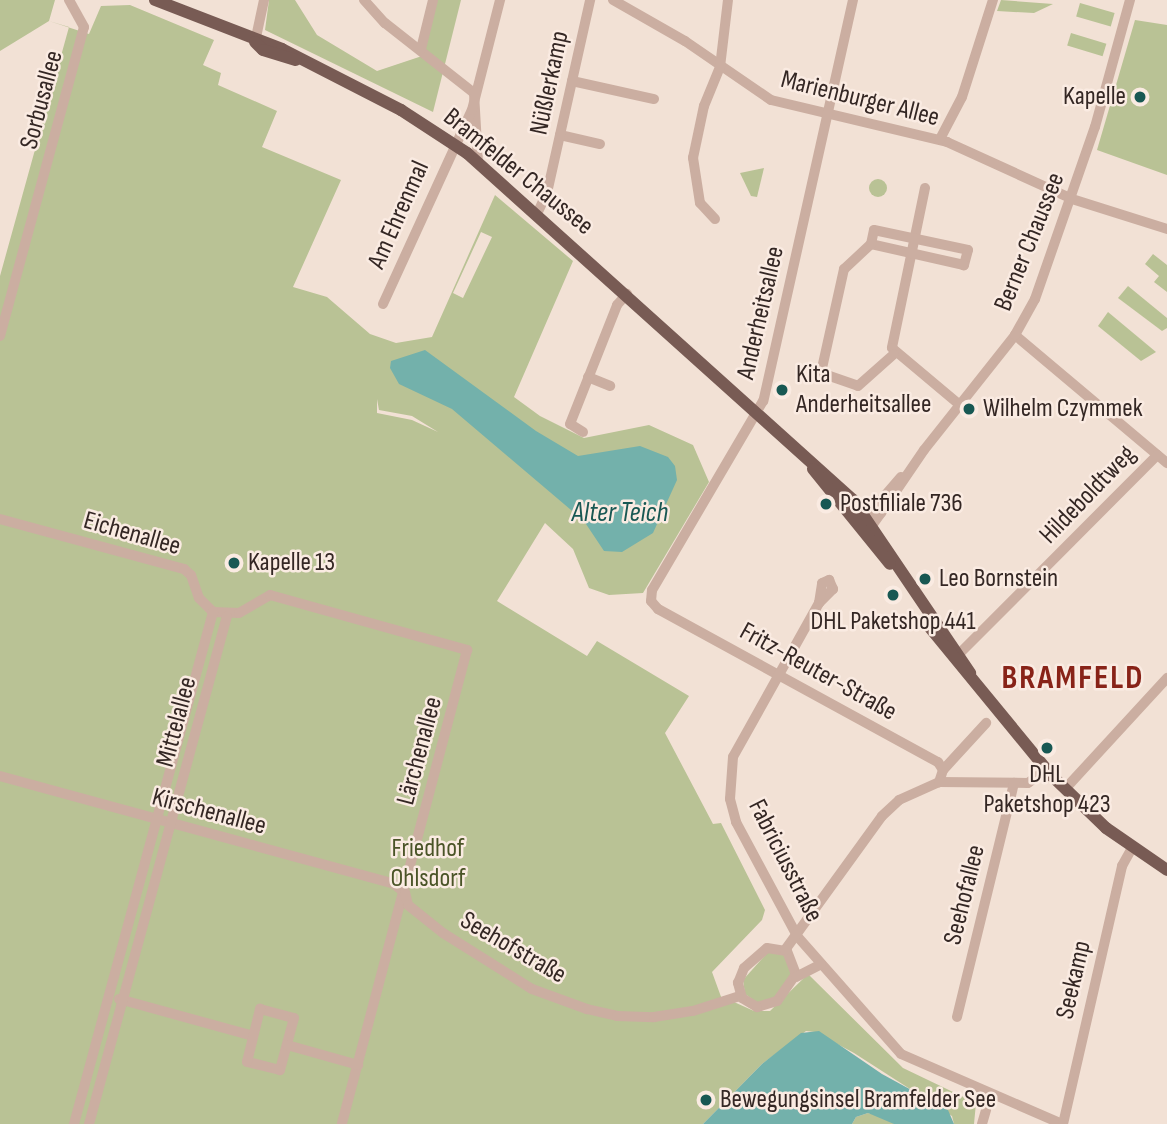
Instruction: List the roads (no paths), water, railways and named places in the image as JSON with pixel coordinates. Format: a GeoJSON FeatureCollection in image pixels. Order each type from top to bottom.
{"type":"FeatureCollection","features":[{"type":"Feature","properties":{"kind":"main road","name":"Bramfelder Chaussee"},"geometry":{"type":"LineString","coordinates":[[155,0],[255,41],[271,54],[296,60],[401,110],[454,143],[478,162],[758,413],[867,522],[970,673]]}},
{"type":"Feature","properties":{"kind":"main road","name":"Bramfelder Chaussee"},"geometry":{"type":"LineString","coordinates":[[867,522],[886,558],[938,641],[970,673],[1047,769],[1065,789],[1132,848],[1167,870]]}},
{"type":"Feature","properties":{"kind":"street","name":"Sorbusallee"},"geometry":{"type":"LineString","coordinates":[[0,336],[84,27],[69,0]]}},
{"type":"Feature","properties":{"kind":"street"},"geometry":{"type":"LineString","coordinates":[[255,41],[264,0]]}},
{"type":"Feature","properties":{"kind":"street"},"geometry":{"type":"LineString","coordinates":[[364,0],[477,98]]}},
{"type":"Feature","properties":{"kind":"street"},"geometry":{"type":"LineString","coordinates":[[421,49],[433,0]]}},
{"type":"Feature","properties":{"kind":"street"},"geometry":{"type":"LineString","coordinates":[[478,162],[477,98],[500,0]]}},
{"type":"Feature","properties":{"kind":"street","name":"Nüßlerkamp"},"geometry":{"type":"LineString","coordinates":[[537,214],[547,193],[590,0]]}},
{"type":"Feature","properties":{"kind":"street","name":"Marienburger Allee"},"geometry":{"type":"LineString","coordinates":[[613,0],[668,30],[762,96],[827,114],[940,139],[1072,199],[1167,229]]}},
{"type":"Feature","properties":{"kind":"street"},"geometry":{"type":"LineString","coordinates":[[715,219],[700,203],[693,158],[704,106],[720,67],[728,0]]}},
{"type":"Feature","properties":{"kind":"street","name":"Anderheitsallee"},"geometry":{"type":"LineString","coordinates":[[658,609],[651,601],[652,590],[758,413],[853,0]]}},
{"type":"Feature","properties":{"kind":"street"},"geometry":{"type":"LineString","coordinates":[[940,139],[962,97],[993,0]]}},
{"type":"Feature","properties":{"kind":"street","name":"Berner Chaussee"},"geometry":{"type":"LineString","coordinates":[[867,522],[1015,335],[1035,299],[1072,199],[1130,0]]}},
{"type":"Feature","properties":{"kind":"street"},"geometry":{"type":"LineString","coordinates":[[572,81],[654,99]]}},
{"type":"Feature","properties":{"kind":"street","name":"Am Ehrenmal"},"geometry":{"type":"LineString","coordinates":[[383,304],[454,143],[477,98]]}},
{"type":"Feature","properties":{"kind":"street"},"geometry":{"type":"LineString","coordinates":[[560,135],[600,144]]}},
{"type":"Feature","properties":{"kind":"street"},"geometry":{"type":"LineString","coordinates":[[871,244],[912,253],[964,265],[968,250],[915,238],[874,230],[871,244],[844,269],[821,373],[858,386],[894,354],[912,253],[915,238],[925,188]]}},
{"type":"Feature","properties":{"kind":"street"},"geometry":{"type":"LineString","coordinates":[[583,432],[570,424],[617,305],[627,294]]}},
{"type":"Feature","properties":{"kind":"street"},"geometry":{"type":"LineString","coordinates":[[1015,335],[1167,463]]}},
{"type":"Feature","properties":{"kind":"street"},"geometry":{"type":"LineString","coordinates":[[894,354],[960,405]]}},
{"type":"Feature","properties":{"kind":"street"},"geometry":{"type":"LineString","coordinates":[[588,377],[610,386]]}},
{"type":"Feature","properties":{"kind":"street","name":"Hildeboldtweg"},"geometry":{"type":"LineString","coordinates":[[959,654],[1157,455]]}},
{"type":"Feature","properties":{"kind":"street","name":"Eichenallee"},"geometry":{"type":"LineString","coordinates":[[0,519],[184,569],[191,575],[199,598],[213,612]]}},
{"type":"Feature","properties":{"kind":"street","name":"Lärchenallee"},"geometry":{"type":"LineString","coordinates":[[227,616],[271,595],[467,650],[342,1124]]}},
{"type":"Feature","properties":{"kind":"street","name":"Fabriciusstraße"},"geometry":{"type":"LineString","coordinates":[[819,603],[733,757],[730,799],[751,853],[797,936],[901,1054],[964,1085],[1063,1124]]}},
{"type":"Feature","properties":{"kind":"street","name":"Fritz-Reuter-Straße"},"geometry":{"type":"LineString","coordinates":[[658,609],[938,762],[943,770]]}},
{"type":"Feature","properties":{"kind":"street"},"geometry":{"type":"LineString","coordinates":[[213,612],[227,616]]}},
{"type":"Feature","properties":{"kind":"street","name":"Mittelallee"},"geometry":{"type":"LineString","coordinates":[[74,1124],[213,612]]}},
{"type":"Feature","properties":{"kind":"street","name":"Mittelallee"},"geometry":{"type":"LineString","coordinates":[[89,1124],[227,616]]}},
{"type":"Feature","properties":{"kind":"street"},"geometry":{"type":"LineString","coordinates":[[1065,789],[1167,678]]}},
{"type":"Feature","properties":{"kind":"street"},"geometry":{"type":"LineString","coordinates":[[939,782],[943,770],[986,723]]}},
{"type":"Feature","properties":{"kind":"street"},"geometry":{"type":"LineString","coordinates":[[785,950],[882,816],[899,800],[939,782],[1028,783],[1047,769]]}},
{"type":"Feature","properties":{"kind":"street","name":"Kirschenallee"},"geometry":{"type":"LineString","coordinates":[[0,776],[394,884],[404,892]]}},
{"type":"Feature","properties":{"kind":"street","name":"Seehofallee"},"geometry":{"type":"LineString","coordinates":[[957,1017],[1014,783]]}},
{"type":"Feature","properties":{"kind":"street","name":"Seekamp"},"geometry":{"type":"LineString","coordinates":[[1063,1124],[1122,866],[1132,848]]}},
{"type":"Feature","properties":{"kind":"street","name":"Seehofstraße"},"geometry":{"type":"LineString","coordinates":[[404,892],[408,905],[443,933],[532,989],[587,1009],[617,1016],[654,1017],[693,1011],[740,996]]}},
{"type":"Feature","properties":{"kind":"street"},"geometry":{"type":"LineString","coordinates":[[796,977],[796,965],[785,950],[771,947],[757,954],[740,974],[740,996],[754,1007],[767,1006],[785,993],[796,977],[821,964]]}},
{"type":"Feature","properties":{"kind":"street"},"geometry":{"type":"LineString","coordinates":[[109,996],[253,1036]]}},
{"type":"Feature","properties":{"kind":"street"},"geometry":{"type":"LineString","coordinates":[[260,1009],[294,1018],[280,1070],[247,1062],[253,1036],[260,1009]]}},
{"type":"Feature","properties":{"kind":"street"},"geometry":{"type":"LineString","coordinates":[[287,1045],[358,1065]]}},
{"type":"Feature","properties":{"kind":"street"},"geometry":{"type":"LineString","coordinates":[[982,1124],[986,1110]]}},
{"type":"Feature","properties":{"kind":"water","name":"Alter Teich"},"geometry":{"type":"Polygon","coordinates":[[[425,350],[536,431],[578,456],[640,446],[668,457],[675,466],[677,480],[653,533],[622,552],[604,551],[584,521],[452,409],[399,384],[390,368],[391,361],[425,350]]]}},
{"type":"Feature","properties":{"kind":"water"},"geometry":{"type":"Polygon","coordinates":[[[819,1031],[882,1074],[948,1110],[954,1124],[894,1124],[868,1113],[856,1117],[852,1124],[703,1124],[762,1064],[801,1033],[819,1031]]]}},
{"type":"Feature","properties":{"kind":"place","name":"Kapelle"},"geometry":{"type":"Point","coordinates":[1140,97]}},
{"type":"Feature","properties":{"kind":"place","name":"Kita Anderheitsallee"},"geometry":{"type":"Point","coordinates":[782,390]}},
{"type":"Feature","properties":{"kind":"place","name":"Wilhelm Czymmek"},"geometry":{"type":"Point","coordinates":[969,409]}},
{"type":"Feature","properties":{"kind":"place","name":"Postfiliale 736"},"geometry":{"type":"Point","coordinates":[826,504]}},
{"type":"Feature","properties":{"kind":"place","name":"Kapelle 13"},"geometry":{"type":"Point","coordinates":[234,563]}},
{"type":"Feature","properties":{"kind":"place","name":"Leo Bornstein"},"geometry":{"type":"Point","coordinates":[925,579]}},
{"type":"Feature","properties":{"kind":"place","name":"DHL Paketshop 441"},"geometry":{"type":"Point","coordinates":[893,595]}},
{"type":"Feature","properties":{"kind":"place","name":"DHL Paketshop 423"},"geometry":{"type":"Point","coordinates":[1047,748]}},
{"type":"Feature","properties":{"kind":"place","name":"Bewegungsinsel Bramfelder See"},"geometry":{"type":"Point","coordinates":[706,1100]}},
{"type":"Feature","properties":{"kind":"district","name":"BRAMFELD"},"geometry":{"type":"Point","coordinates":[1073,679]}},
{"type":"Feature","properties":{"kind":"park label","name":"Friedhof Ohlsdorf"},"geometry":{"type":"Point","coordinates":[428,864]}}]}
